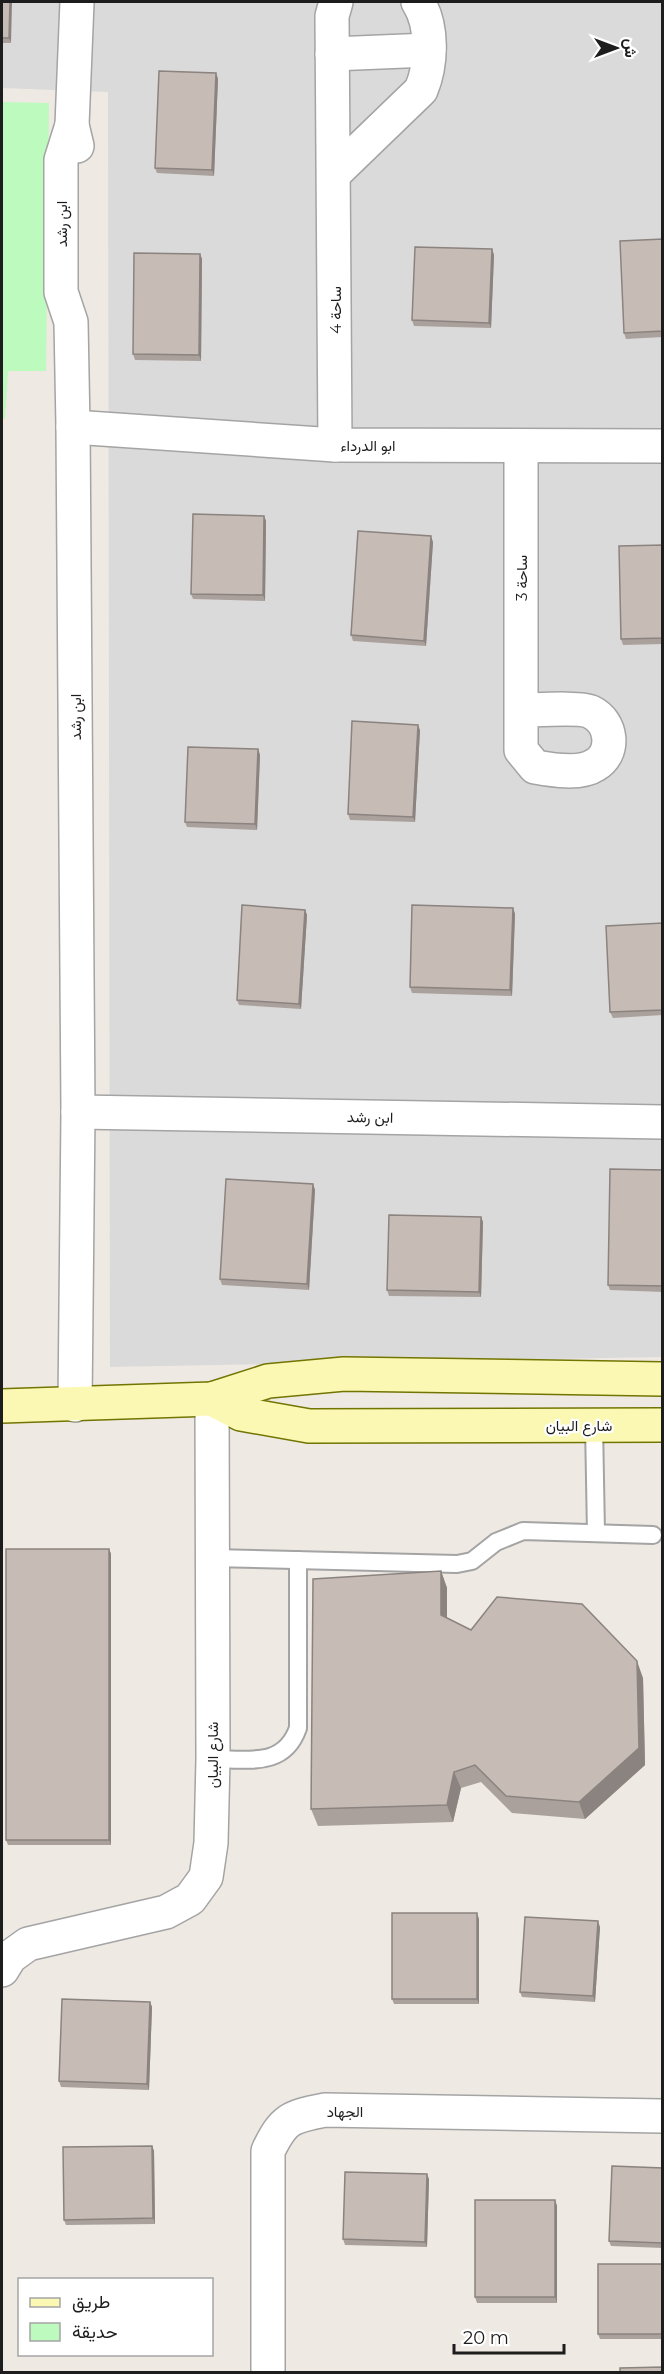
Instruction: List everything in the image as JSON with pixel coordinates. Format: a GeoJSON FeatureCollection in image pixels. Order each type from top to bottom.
{"type":"FeatureCollection","features":[{"type":"Feature","properties":{"kind":"street","name":"ابن رشد"},"geometry":{"type":"LineString","coordinates":[[75,1405],[78,1112],[74,427],[71,322],[61,292],[61,160],[72,125],[76,2]]}},
{"type":"Feature","properties":{"kind":"street","name":"ساحة 4"},"geometry":{"type":"LineString","coordinates":[[335,445],[332,16],[336,2]]}},
{"type":"Feature","properties":{"kind":"street"},"geometry":{"type":"LineString","coordinates":[[334,174],[421,90],[426,78],[429,50],[426,13],[418,2]]}},
{"type":"Feature","properties":{"kind":"street"},"geometry":{"type":"LineString","coordinates":[[332,54],[429,50]]}},
{"type":"Feature","properties":{"kind":"street","name":"ابو الدرداء"},"geometry":{"type":"LineString","coordinates":[[74,427],[335,445],[663,446]]}},
{"type":"Feature","properties":{"kind":"street","name":"ساحة 3"},"geometry":{"type":"LineString","coordinates":[[521,446],[521,710]]}},
{"type":"Feature","properties":{"kind":"street","name":"ابن رشد"},"geometry":{"type":"LineString","coordinates":[[78,1112],[663,1122]]}},
{"type":"Feature","properties":{"kind":"street","name":"شارع البيان"},"geometry":{"type":"LineString","coordinates":[[2,1406],[212,1399],[268,1381],[344,1374],[663,1379]]}},
{"type":"Feature","properties":{"kind":"street","name":"شارع البيان"},"geometry":{"type":"LineString","coordinates":[[212,1399],[241,1414],[309,1426],[663,1425]]}},
{"type":"Feature","properties":{"kind":"street","name":"شارع البيان"},"geometry":{"type":"LineString","coordinates":[[2,1970],[9,1957],[28,1944],[52,1936],[131,1922],[166,1912],[190,1899],[206,1877],[211,1843],[213,1759],[212,1399]]}},
{"type":"Feature","properties":{"kind":"street","name":"الجهاد"},"geometry":{"type":"LineString","coordinates":[[268,2373],[268,2151],[278,2129],[296,2116],[326,2110],[663,2116]]}},
{"type":"Feature","properties":{"kind":"lane"},"geometry":{"type":"LineString","coordinates":[[594,1425],[596,1533]]}},
{"type":"Feature","properties":{"kind":"lane"},"geometry":{"type":"LineString","coordinates":[[211,1558],[457,1564],[472,1561],[496,1542],[523,1531],[653,1535]]}},
{"type":"Feature","properties":{"kind":"lane"},"geometry":{"type":"LineString","coordinates":[[213,1759],[271,1758],[280,1754],[295,1738],[298,1728],[298,1560]]}},
{"type":"Feature","properties":{"kind":"shaded area"},"geometry":{"type":"Polygon","coordinates":[[[2,2],[662,2],[662,1357],[110,1367],[108,92],[2,88],[2,2]]]}},
{"type":"Feature","properties":{"kind":"green space"},"geometry":{"type":"Polygon","coordinates":[[[2,102],[49,103],[46,371],[8,371],[5,419],[2,419],[2,102]]]}},
{"type":"Feature","properties":{"kind":"building"},"geometry":{"type":"Polygon","coordinates":[[[2,2],[10,2],[9,38],[2,38],[2,2]]]}},
{"type":"Feature","properties":{"kind":"building"},"geometry":{"type":"Polygon","coordinates":[[[159,71],[216,73],[212,170],[155,168],[159,71]]]}},
{"type":"Feature","properties":{"kind":"building"},"geometry":{"type":"Polygon","coordinates":[[[663,239],[663,331],[624,333],[620,241],[663,239]]]}},
{"type":"Feature","properties":{"kind":"building"},"geometry":{"type":"Polygon","coordinates":[[[415,247],[492,249],[489,323],[412,320],[415,247]]]}},
{"type":"Feature","properties":{"kind":"building"},"geometry":{"type":"Polygon","coordinates":[[[134,253],[200,254],[199,355],[133,354],[134,253]]]}},
{"type":"Feature","properties":{"kind":"building"},"geometry":{"type":"Polygon","coordinates":[[[193,514],[264,516],[263,595],[191,594],[193,514]]]}},
{"type":"Feature","properties":{"kind":"building"},"geometry":{"type":"Polygon","coordinates":[[[358,531],[431,536],[424,641],[351,635],[358,531]]]}},
{"type":"Feature","properties":{"kind":"building"},"geometry":{"type":"Polygon","coordinates":[[[663,545],[663,638],[621,639],[619,546],[663,545]]]}},
{"type":"Feature","properties":{"kind":"building"},"geometry":{"type":"Polygon","coordinates":[[[352,721],[418,725],[413,817],[348,814],[352,721]]]}},
{"type":"Feature","properties":{"kind":"building"},"geometry":{"type":"Polygon","coordinates":[[[188,747],[258,749],[255,824],[185,822],[188,747]]]}},
{"type":"Feature","properties":{"kind":"building"},"geometry":{"type":"Polygon","coordinates":[[[242,905],[305,910],[299,1004],[237,1000],[242,905]]]}},
{"type":"Feature","properties":{"kind":"building"},"geometry":{"type":"Polygon","coordinates":[[[412,905],[513,908],[510,990],[410,987],[412,905]]]}},
{"type":"Feature","properties":{"kind":"building"},"geometry":{"type":"Polygon","coordinates":[[[663,923],[663,1010],[610,1012],[606,926],[663,923]]]}},
{"type":"Feature","properties":{"kind":"building"},"geometry":{"type":"Polygon","coordinates":[[[610,1169],[663,1170],[663,1286],[608,1285],[610,1169]]]}},
{"type":"Feature","properties":{"kind":"building"},"geometry":{"type":"Polygon","coordinates":[[[226,1179],[313,1184],[307,1284],[220,1279],[226,1179]]]}},
{"type":"Feature","properties":{"kind":"building"},"geometry":{"type":"Polygon","coordinates":[[[389,1215],[481,1217],[479,1292],[387,1290],[389,1215]]]}},
{"type":"Feature","properties":{"kind":"building"},"geometry":{"type":"Polygon","coordinates":[[[6,1549],[109,1549],[109,1840],[6,1840],[6,1549]]]}},
{"type":"Feature","properties":{"kind":"building"},"geometry":{"type":"Polygon","coordinates":[[[441,1571],[441,1615],[471,1630],[497,1597],[582,1604],[637,1661],[639,1748],[579,1802],[506,1796],[475,1765],[454,1772],[447,1805],[311,1809],[313,1579],[441,1571]]]}},
{"type":"Feature","properties":{"kind":"building"},"geometry":{"type":"Polygon","coordinates":[[[392,1913],[477,1913],[477,1999],[392,1999],[392,1913]]]}},
{"type":"Feature","properties":{"kind":"building"},"geometry":{"type":"Polygon","coordinates":[[[525,1917],[598,1921],[593,1996],[520,1992],[525,1917]]]}},
{"type":"Feature","properties":{"kind":"building"},"geometry":{"type":"Polygon","coordinates":[[[62,1999],[150,2002],[147,2084],[59,2081],[62,1999]]]}},
{"type":"Feature","properties":{"kind":"building"},"geometry":{"type":"Polygon","coordinates":[[[152,2146],[153,2218],[64,2220],[63,2147],[152,2146]]]}},
{"type":"Feature","properties":{"kind":"building"},"geometry":{"type":"Polygon","coordinates":[[[612,2166],[663,2168],[663,2243],[609,2241],[612,2166]]]}},
{"type":"Feature","properties":{"kind":"building"},"geometry":{"type":"Polygon","coordinates":[[[345,2172],[427,2174],[425,2242],[343,2239],[345,2172]]]}},
{"type":"Feature","properties":{"kind":"building"},"geometry":{"type":"Polygon","coordinates":[[[475,2200],[555,2200],[555,2297],[475,2297],[475,2200]]]}},
{"type":"Feature","properties":{"kind":"building"},"geometry":{"type":"Polygon","coordinates":[[[598,2264],[663,2264],[663,2334],[598,2334],[598,2264]]]}},
{"type":"Feature","properties":{"kind":"building"},"geometry":{"type":"Polygon","coordinates":[[[663,2367],[663,2373],[620,2373],[620,2368],[663,2367]]]}}]}
